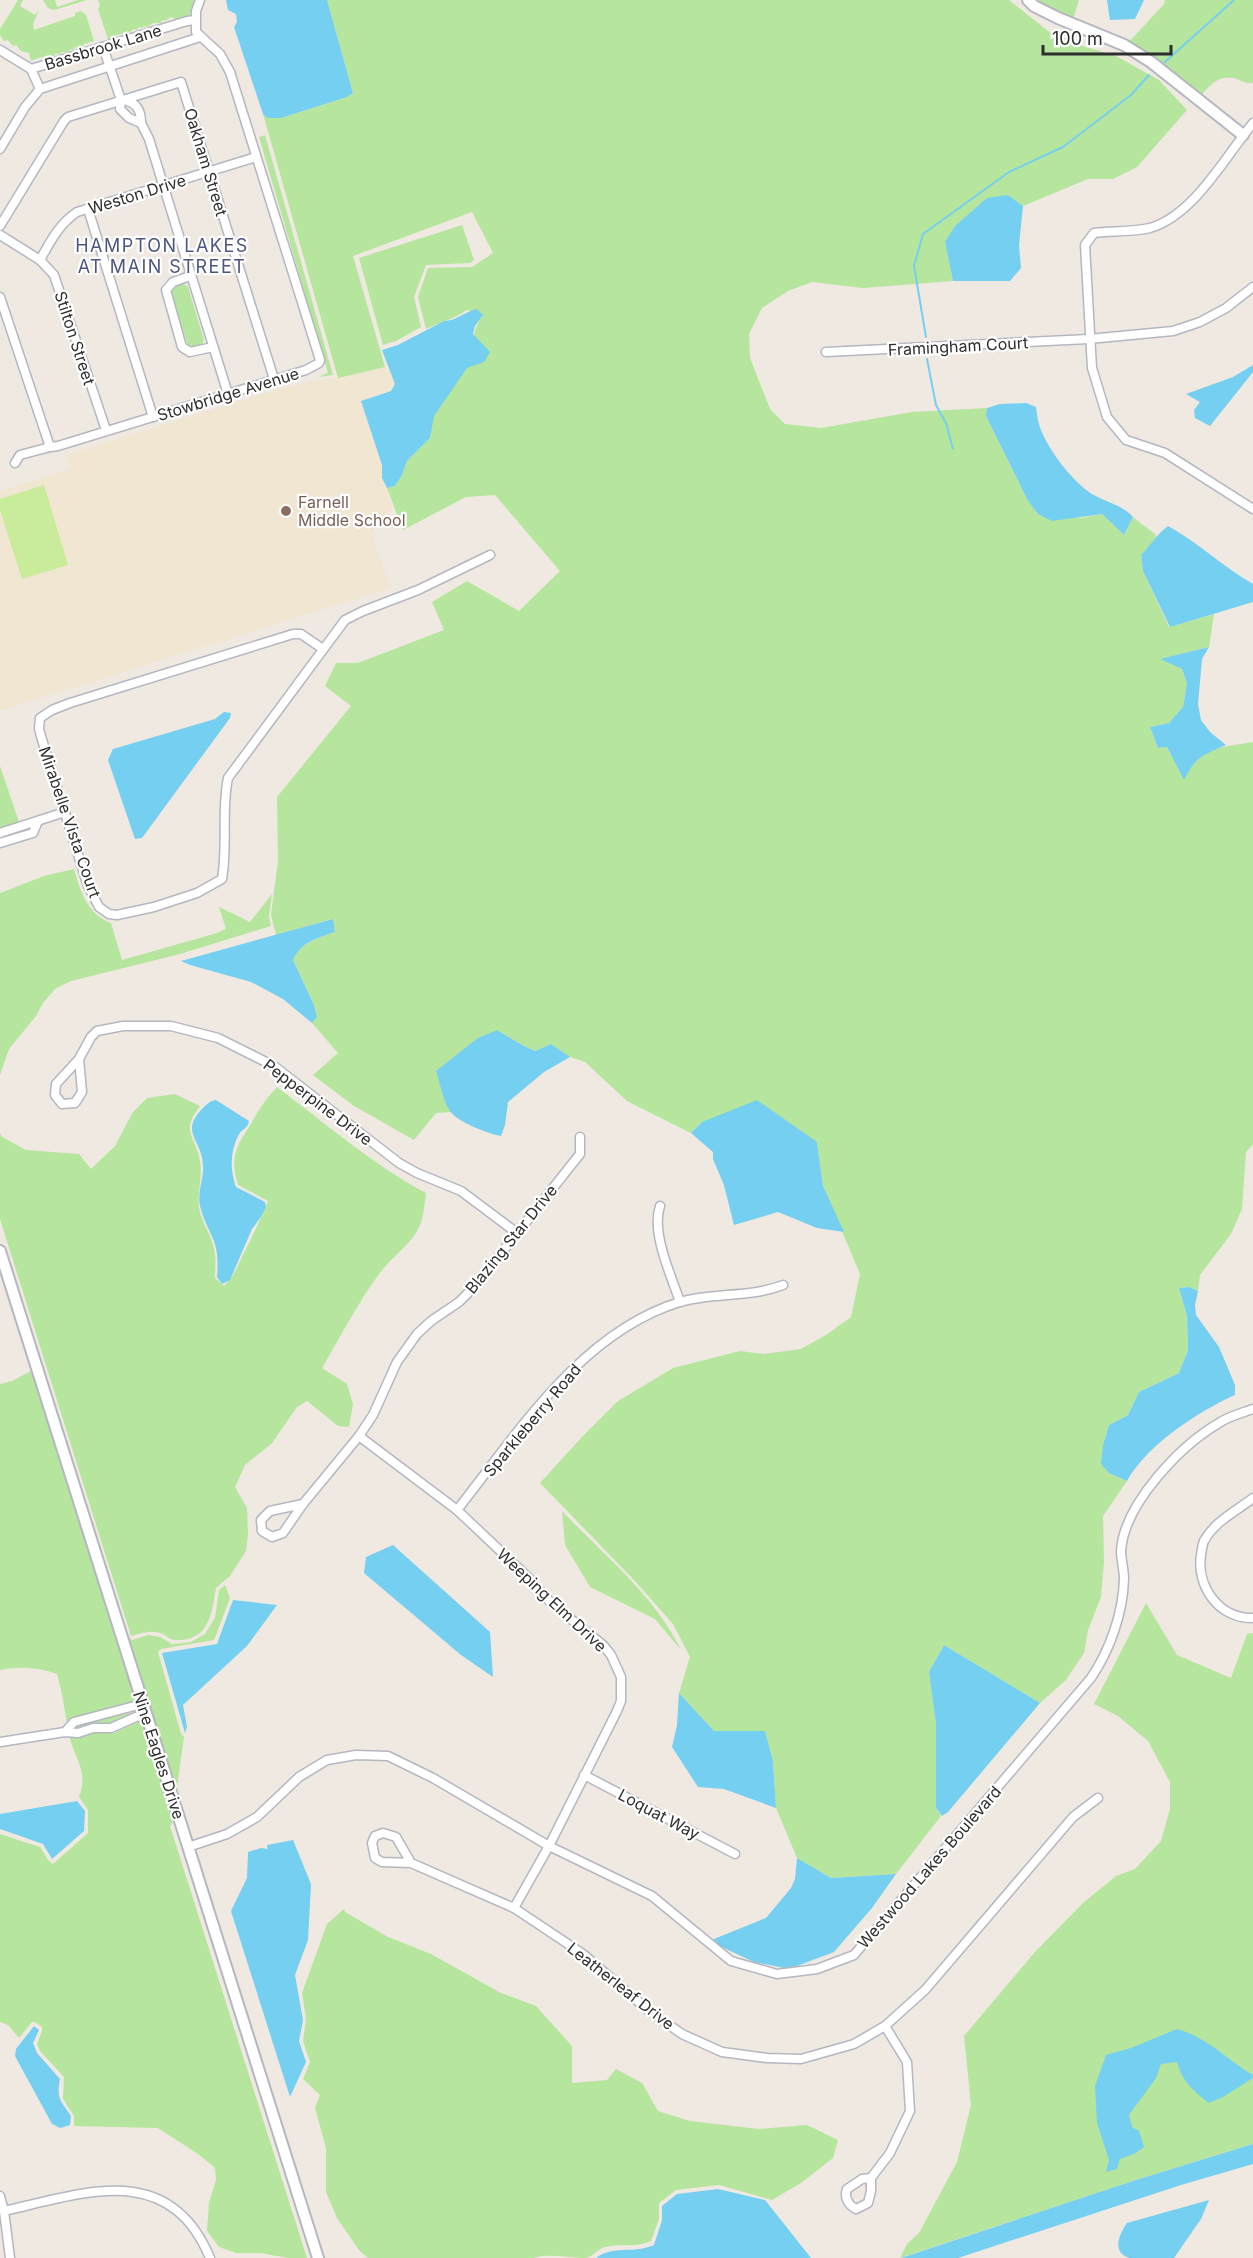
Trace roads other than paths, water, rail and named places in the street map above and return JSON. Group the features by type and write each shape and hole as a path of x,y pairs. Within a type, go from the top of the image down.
{"street":[{"path":"195,20 200,0"},
{"path":"1028,0 1034,6 1058,18 1124,45 1150,62 1243,135"},
{"name":"Stowbridge Avenue","path":"18,459 50,447 314,368 319,363 320,360 226,62 200,37 195,28 195,20"},
{"name":"Bassbrook Lane","path":"40,88 31,69 195,20"},
{"name":"Bassbrook Lane","path":"0,149 25,107 40,88 200,37"},
{"path":"102,47 121,100 120,109 124,114 141,123"},
{"path":"0,50 31,69"},
{"name":"Oakham Street","path":"121,100 181,82 274,379"},
{"path":"0,226 68,117 121,100 133,102 137,107 148,140 228,394"},
{"path":"1253,123 1198,195 1175,216 1150,228 1094,233 1085,244 1092,368 1107,417 1126,440 1165,453 1253,509"},
{"name":"Weston Drive","path":"40,260 66,219 77,212 256,157"},
{"path":"88,209 153,417"},
{"name":"Stilton Street","path":"0,236 40,260 54,275 106,430"},
{"path":"190,276 173,282 166,290 182,346 190,352 213,347"},
{"name":"Framingham Court","path":"826,352 1089,339 1173,331 1200,322 1226,308 1253,287"},
{"path":"0,297 50,447"},
{"name":"Mirabelle Vista Court","path":"323,649 301,634 293,634 52,710 40,718 39,729 88,886 95,902 109,914 126,914 206,890 222,879 225,865 225,791 228,778 345,620 418,590 490,555"},
{"path":"0,833 65,812"},
{"path":"0,843 33,833 38,821"},
{"name":"Pepperpine Drive","path":"79,1059 82,1092 75,1103 62,1104 55,1095 56,1084 79,1059 91,1037 97,1031 123,1026 171,1026 218,1038 274,1066 399,1163 460,1191 517,1233"},
{"name":"Blazing Star Drive","path":"303,1504 270,1511 261,1520 262,1530 272,1536 283,1533 373,1415 397,1362 407,1347 431,1321 459,1302 476,1285 580,1155 580,1137"},
{"path":"660,1206 658,1233 680,1302"},
{"name":"Nine Eagles Drive","path":"0,1251 318,2258"},
{"name":"Sparkleberry Road","path":"457,1510 543,1402 593,1350 624,1326 680,1302 707,1295 767,1291 783,1285"},
{"name":"Westwood Lakes Boulevard","path":"188,1847 227,1834 257,1817 298,1777 327,1760 356,1755 388,1756 436,1780 549,1846 652,1896 731,1961 777,1974 817,1969 854,1955 1091,1678 1106,1656 1118,1614 1124,1579 1121,1550 1131,1516 1162,1471 1192,1443 1220,1422 1253,1409"},
{"name":"Weeping Elm Drive","path":"359,1436 457,1510 530,1579 558,1609 603,1645 617,1666 621,1677 621,1701 618,1711 549,1846 514,1908"},
{"path":"1253,1498 1220,1521 1203,1543 1199,1563 1200,1577 1209,1596 1227,1611 1253,1618"},
{"path":"1239,1509 1253,1509"},
{"path":"65,1732 74,1722 144,1709"},
{"path":"0,1743 65,1732 78,1733 93,1728 111,1728 136,1717 144,1709"},
{"name":"Loquat Way","path":"584,1775 735,1854"},
{"name":"Leatherleaf Drive","path":"411,1863 396,1837 382,1833 375,1836 372,1843 375,1858 382,1862 411,1863 514,1908 583,1954 649,2010 682,2034 722,2052 767,2058 801,2058 854,2044 885,2026 925,1990 1073,1817 1098,1798"},
{"path":"871,2178 890,2153 910,2111 907,2062 885,2026"},
{"path":"4,2211 107,2190 140,2192 156,2198 181,2214 197,2233 210,2258"},
{"path":"0,2196 10,2258"}],"water":[{"path":"226,0 327,0 353,93 347,97 281,118 267,118 263,114 234,27 237,22 236,14 228,10"},
{"path":"1107,0 1144,0 1135,19 1110,20"},
{"path":"1008,195 1023,206 1019,245 1021,268 1010,281 953,281 945,242 955,226 987,198"},
{"path":"477,309 483,315 475,326 473,334 490,352 484,362 467,368 434,416 430,438 407,461 395,486 387,488 382,478 382,465 361,401 391,391 395,384 382,350 398,345 444,321"},
{"path":"1253,365 1253,372 1210,426 1195,418 1194,410 1200,402 1186,394 1233,377"},
{"path":"1026,403 1036,407 1039,425 1045,438 1055,456 1068,472 1089,492 1123,509 1133,517 1124,535 1102,514 1052,521 1038,514 1028,501 986,416 987,408 1000,404"},
{"path":"1168,526 1253,584 1253,602 1170,627 1143,571 1141,555"},
{"path":"1209,647 1202,659 1198,704 1201,720 1210,732 1226,745 1196,761 1184,780 1167,747 1158,748 1150,727 1169,723 1183,707 1187,683 1182,669 1160,659"},
{"path":"224,712 231,713 230,718 142,838 135,839 108,760 113,749 215,719"},
{"path":"333,919 335,932 305,945 293,960 314,1005 317,1017 312,1023 283,999 251,982 181,961"},
{"path":"497,1030 535,1051 551,1044 570,1057 544,1072 508,1102 501,1136 474,1127 450,1111 436,1071 478,1038"},
{"path":"216,1100 249,1121 235,1142 232,1155 233,1175 236,1187 265,1202 266,1207 252,1229 230,1280 222,1284 217,1277 215,1245 200,1206 203,1165 202,1156 192,1131 195,1118 201,1110 209,1102"},
{"path":"757,1100 817,1142 823,1186 844,1232 817,1228 778,1212 734,1225 724,1185 713,1159 713,1152 691,1133 702,1122"},
{"path":"1189,1287 1198,1291 1195,1305 1196,1315 1219,1347 1235,1385 1235,1395 1189,1420 1160,1442 1127,1481 1109,1473 1101,1464 1103,1445 1109,1425 1128,1415 1139,1392 1179,1373 1188,1350 1187,1316 1179,1288"},
{"path":"393,1545 490,1632 493,1677 461,1655 364,1573 366,1557"},
{"path":"233,1600 277,1605 247,1646 183,1705 187,1727 185,1733 162,1653 217,1644"},
{"path":"944,1645 1040,1703 948,1812 942,1816 936,1808 936,1724 929,1672"},
{"path":"679,1693 714,1731 765,1731 773,1761 776,1808 724,1789 698,1787 672,1747 677,1725"},
{"path":"77,1801 85,1811 84,1831 52,1859 43,1844 0,1829 0,1814"},
{"path":"293,1840 311,1884 308,1940 295,1975 303,2020 299,2041 306,2062 290,2097 231,1911 247,1878 248,1852 261,1848 268,1849 267,1845"},
{"path":"797,1858 831,1878 896,1874 872,1908 834,1952 789,1969 754,1962 709,1941 766,1918 791,1888 795,1879"},
{"path":"34,2026 39,2030 33,2043 37,2053 60,2079 59,2096 71,2116 70,2125 60,2128 52,2124 15,2056 16,2049"},
{"path":"1177,2029 1198,2037 1253,2075 1253,2078 1209,2103 1193,2090 1177,2062 1161,2064 1156,2078 1129,2115 1132,2127 1139,2131 1144,2147 1120,2159 1117,2169 1106,2172 1109,2160 1097,2123 1095,2086 1106,2055 1131,2048"},
{"path":"1253,2144 1253,2164 1181,2185 958,2258 901,2258 1136,2180"},
{"path":"718,2189 765,2200 811,2258 596,2258 609,2252 654,2245 662,2220 662,2206 677,2194"},
{"path":"1209,2200 1201,2219 1174,2258 1130,2258 1120,2252 1119,2238 1127,2223"}],"waterway":[{"path":"1165,62 1234,0"},
{"path":"926,337 914,266 923,234 1009,172 1063,147 1131,95 1149,75"},
{"path":"927,359 936,405 946,423 953,449"}],"place":[{"name":"Farnell Middle School","path":"286,511"}],"district":[{"name":"HAMPTON LAKES AT MAIN STREET","path":"162,256"}]}
